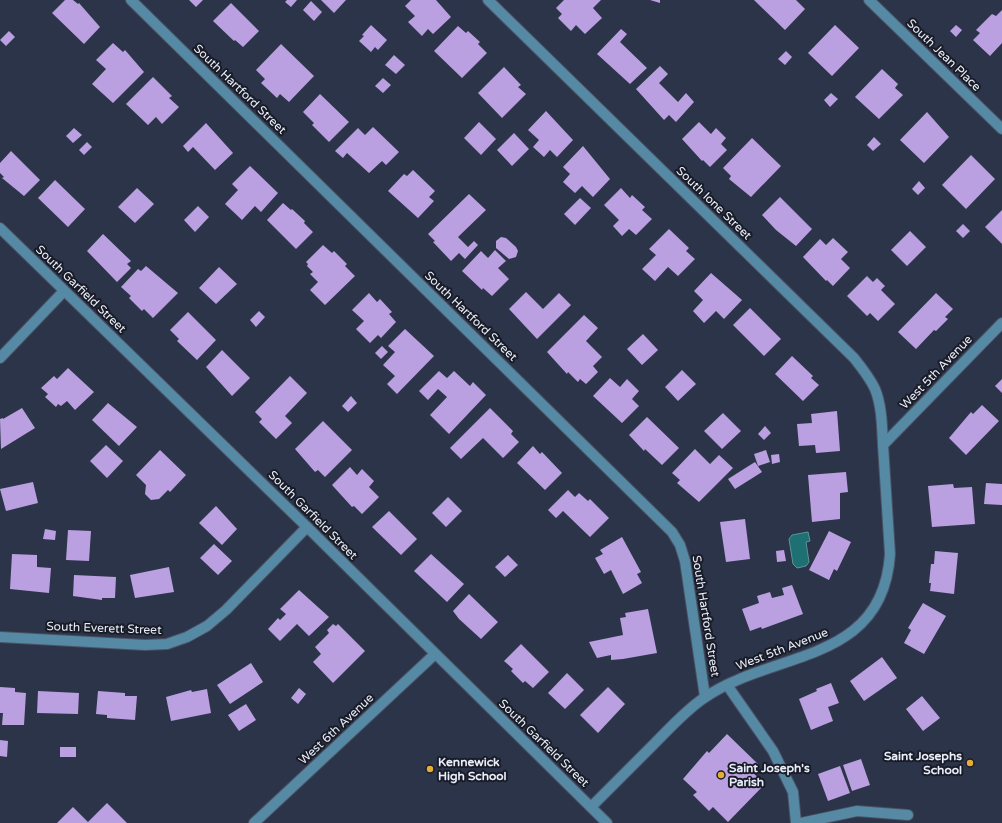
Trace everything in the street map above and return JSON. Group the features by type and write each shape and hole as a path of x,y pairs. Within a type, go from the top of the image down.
{"street":[{"name":"South Hartford Street","path":"131,0 672,532 680,545 686,561 705,697"},
{"name":"South Ione Street","path":"488,0 854,358 868,375 876,390 880,407 883,445"},
{"name":"South Jean Place","path":"869,0 1002,129"},
{"name":"South Garfield Street","path":"0,228 307,527 607,823"},
{"path":"0,358 64,291"},
{"name":"West 5th Avenue","path":"591,807 679,718 705,697 727,685 833,645 849,635 864,621 877,602 885,584 890,554 883,445 1002,323"},
{"name":"South Everett Street","path":"0,637 145,645 167,644 186,637 207,626 226,610 307,527"},
{"name":"West 6th Avenue","path":"254,823 435,654"},
{"path":"727,685 773,751 793,792 796,823"},
{"path":"801,823 857,811 908,815"}],"shaded area":[{"path":"808,532 810,541 806,542 809,562 806,566 797,568 793,564 789,539 792,535"}],"building":[{"path":"65,0 73,0 78,4 79,3 100,27 84,44 52,13"},
{"path":"189,0 203,0 196,7"},
{"path":"287,0 297,0 291,7 285,2"},
{"path":"321,0 346,0 334,13"},
{"path":"411,0 436,0 451,17 433,34 428,29 422,36 408,22 415,16 405,6"},
{"path":"564,0 601,0 593,8 602,18 585,34 576,25 571,31 558,18 562,14 556,8"},
{"path":"650,0 660,0 660,3"},
{"path":"754,0 796,0 805,9 785,30"},
{"path":"311,1 322,12 314,21 303,10"},
{"path":"231,3 259,31 243,47 235,40 234,41 213,21"},
{"path":"1002,10 1002,43 990,56 973,40 980,33 976,30 992,14 996,16"},
{"path":"371,25 387,40 378,50 375,47 371,52 359,41"},
{"path":"835,25 859,48 832,76 808,53"},
{"path":"956,25 962,30 956,37 950,31"},
{"path":"458,26 466,33 468,31 480,42 478,44 487,53 462,78 434,51"},
{"path":"621,29 627,34 620,42 647,68 630,84 597,54"},
{"path":"9,31 15,37 6,46 0,40"},
{"path":"113,43 123,52 125,50 144,72 113,103 92,84 106,69 96,60"},
{"path":"281,44 314,76 289,102 280,94 277,98 261,83 265,79 256,70"},
{"path":"786,51 792,57 785,65 778,59"},
{"path":"394,55 405,65 396,74 385,65"},
{"path":"660,66 668,74 659,83 678,102 686,93 694,102 676,122 669,115 664,120 636,89"},
{"path":"504,67 521,85 518,87 526,94 502,118 478,93"},
{"path":"882,69 898,84 895,88 903,95 879,119 855,97"},
{"path":"153,77 172,96 169,98 179,107 162,124 156,117 148,125 126,104"},
{"path":"383,78 391,85 383,93 375,86"},
{"path":"831,93 838,99 830,107 824,100"},
{"path":"320,94 349,122 329,142 312,125 314,123 303,112"},
{"path":"546,111 573,140 557,157 550,150 544,157 533,147 539,140 528,130"},
{"path":"927,112 949,137 924,163 900,140"},
{"path":"479,122 496,139 481,155 464,138"},
{"path":"699,122 711,134 716,128 726,138 721,144 727,150 710,167 703,160 702,161 682,139"},
{"path":"206,123 233,153 215,170 193,147 188,152 183,146"},
{"path":"373,127 399,152 386,165 382,161 369,173 347,153 343,158 335,151 358,128 365,135"},
{"path":"74,128 82,135 73,143 66,136"},
{"path":"514,133 529,149 512,166 497,150"},
{"path":"874,137 881,144 873,151 867,145"},
{"path":"752,138 781,166 751,197 729,179 731,176 723,168"},
{"path":"87,142 92,147 84,155 79,150"},
{"path":"583,146 610,179 593,197 582,186 575,193 563,182 570,174 563,167"},
{"path":"11,151 40,180 24,196 2,178 4,177 0,173 0,163"},
{"path":"971,155 995,179 966,209 942,185"},
{"path":"250,166 278,193 261,212 255,206 242,220 225,204 238,190 232,184"},
{"path":"413,170 435,191 429,197 434,201 418,218 388,191 404,174 407,176"},
{"path":"55,180 85,209 68,227 38,198"},
{"path":"919,181 925,188 918,195 912,189"},
{"path":"137,188 154,204 135,223 118,207"},
{"path":"621,188 630,198 632,195 645,207 642,210 652,219 636,235 629,229 622,236 613,226 619,220 604,205"},
{"path":"469,194 486,210 458,237 468,247 474,241 478,245 465,259 459,253 451,261 433,242 435,241 428,234"},
{"path":"780,197 812,229 796,246 776,230 762,215"},
{"path":"580,198 591,208 575,225 564,214"},
{"path":"283,203 305,221 304,223 313,232 296,249 267,220"},
{"path":"198,206 209,217 195,232 184,220"},
{"path":"1002,210 1002,244 985,227"},
{"path":"963,224 970,231 963,238 956,231"},
{"path":"669,229 689,248 686,251 695,259 678,276 668,267 655,281 642,269 656,255 649,249"},
{"path":"910,231 926,247 907,266 891,250"},
{"path":"103,234 131,261 127,264 131,268 117,282 87,251"},
{"path":"501,237 506,238 516,247 518,251 516,257 509,259 496,248 496,241"},
{"path":"833,238 848,252 841,259 850,268 833,286 827,280 826,281 803,257 820,239 826,245"},
{"path":"323,245 332,253 334,251 347,264 345,266 355,276 325,305 310,290 318,282 310,274 313,272 307,266 308,264 306,262"},
{"path":"495,250 506,261 498,268 509,279 492,296 483,288 482,290 462,271 481,251 488,258"},
{"path":"146,266 178,293 153,318 144,309 142,311 129,298 131,296 121,287 138,269 141,271"},
{"path":"219,267 237,284 216,304 199,288"},
{"path":"711,273 742,300 724,319 716,311 704,323 693,311 703,300 694,291"},
{"path":"867,276 873,282 877,278 885,286 881,290 895,304 878,321 870,313 867,316 847,296"},
{"path":"526,292 543,309 559,293 571,305 537,339 509,309"},
{"path":"369,293 377,302 380,299 392,312 389,314 396,322 381,338 378,335 370,343 356,329 364,321 352,310"},
{"path":"936,293 953,309 945,317 948,319 936,331 934,330 916,349 898,332"},
{"path":"750,308 781,339 764,356 733,325"},
{"path":"259,311 265,317 256,327 250,320"},
{"path":"188,312 216,340 197,360 177,341 179,339 170,330"},
{"path":"584,315 598,328 586,341 602,357 593,366 598,372 586,384 580,379 578,382 568,372 567,374 547,352"},
{"path":"405,329 434,356 397,394 387,384 395,376 383,365 395,352 388,346"},
{"path":"643,334 658,350 642,365 627,349"},
{"path":"382,346 388,352 381,359 375,353"},
{"path":"222,350 250,378 232,396 206,367"},
{"path":"792,356 813,376 811,378 819,385 803,401 775,374"},
{"path":"68,368 94,392 75,410 67,401 61,406 58,404 56,407 45,397 48,394 41,388 54,376 57,379"},
{"path":"682,370 696,384 678,401 665,387"},
{"path":"439,371 447,378 454,371 470,386 473,382 486,395 449,434 430,415 447,397 438,389 428,400 419,391"},
{"path":"290,376 307,393 285,416 292,423 276,439 259,422 262,419 255,412"},
{"path":"610,378 620,387 627,379 639,391 632,399 639,406 622,423 593,396"},
{"path":"1002,379 1002,393 995,386"},
{"path":"351,396 357,403 348,412 342,406"},
{"path":"108,403 137,427 119,446 92,420"},
{"path":"982,405 999,421 966,455 949,438 971,412 973,414"},
{"path":"22,408 35,428 1,449 0,419 3,419"},
{"path":"490,408 513,431 511,434 519,442 503,458 483,438 461,459 450,448"},
{"path":"837,411 840,451 816,453 815,445 799,446 797,424 812,423 811,414"},
{"path":"723,413 741,431 722,449 704,431"},
{"path":"647,417 679,448 662,465 645,449 644,451 629,435"},
{"path":"323,421 352,450 325,477 318,470 315,472 295,449"},
{"path":"765,426 771,433 764,440 758,434"},
{"path":"106,445 123,461 107,478 90,461"},
{"path":"533,446 540,454 542,452 562,473 545,490 517,463"},
{"path":"695,449 710,464 719,455 733,468 699,502 677,483 680,480 672,473"},
{"path":"160,450 186,475 170,492 168,490 159,499 151,500 145,494 146,485 136,475"},
{"path":"766,450 770,462 758,466 754,454"},
{"path":"779,454 780,462 772,464 771,455"},
{"path":"755,462 762,472 735,489 728,479"},
{"path":"350,467 357,475 362,469 374,481 369,487 379,497 362,514 354,506 352,507 332,485"},
{"path":"846,472 848,492 840,493 840,519 812,522 808,475"},
{"path":"33,482 38,503 6,511 0,489"},
{"path":"986,483 1002,484 1002,505 984,504"},
{"path":"953,484 954,488 972,487 975,524 932,527 928,486"},
{"path":"568,490 575,497 579,493 588,501 590,499 609,518 590,537 563,511 556,518 548,510"},
{"path":"448,497 462,511 446,527 432,513"},
{"path":"216,506 237,529 222,545 199,523"},
{"path":"389,511 417,539 401,555 372,527"},
{"path":"745,519 750,559 726,562 720,522"},
{"path":"45,529 56,531 55,540 43,539"},
{"path":"68,530 91,531 89,561 66,560"},
{"path":"829,531 851,542 837,571 834,569 829,580 809,570"},
{"path":"622,537 641,572 637,574 642,583 623,594 611,570 604,574 595,558 603,554 600,550"},
{"path":"214,544 232,561 218,575 200,558"},
{"path":"784,550 786,561 777,562 776,551"},
{"path":"935,551 958,553 954,594 930,591 931,583 929,583 931,564 934,564"},
{"path":"12,554 37,555 37,567 51,568 49,593 10,589"},
{"path":"431,554 464,584 447,602 414,571"},
{"path":"508,555 518,565 505,577 495,567"},
{"path":"169,567 174,592 135,598 130,575"},
{"path":"74,575 116,577 115,598 102,598 102,600 73,596"},
{"path":"792,585 803,614 762,629 761,627 750,631 742,609 759,603 757,596 770,592 772,598 784,595 782,588"},
{"path":"299,590 329,617 309,636 297,624 280,641 268,629 278,618 280,620 286,614 280,609"},
{"path":"469,594 498,622 481,639 459,619 453,611"},
{"path":"923,603 946,616 924,654 904,643 911,630 908,628"},
{"path":"648,609 657,653 611,660 611,655 597,658 589,642 623,635 620,618 626,617 625,613"},
{"path":"333,624 336,626 338,624 365,651 333,683 313,662 321,654 315,647 329,633 327,630"},
{"path":"521,644 549,672 533,688 525,681 523,683 511,671 513,669 504,661"},
{"path":"882,657 897,678 864,701 850,681"},
{"path":"251,663 263,682 230,704 217,685"},
{"path":"567,673 584,690 565,709 548,693"},
{"path":"831,683 839,703 828,707 833,721 811,730 799,699 817,691 816,689"},
{"path":"0,687 15,688 15,692 26,693 24,725 2,725 3,713 0,713"},
{"path":"608,687 625,704 598,733 580,715"},
{"path":"299,688 306,694 298,704 291,698"},
{"path":"207,689 211,713 171,721 166,697 191,690 192,692"},
{"path":"38,691 79,693 78,714 37,713"},
{"path":"98,691 125,693 125,696 137,696 135,720 107,718 107,715 96,714"},
{"path":"922,696 940,718 923,731 906,709"},
{"path":"246,704 256,720 239,731 228,715"},
{"name":"Saint Joseph's Parish","path":"727,734 759,765 752,772 765,784 728,822 713,807 709,811 693,795 697,792 683,779 707,751 709,753"},
{"path":"0,740 8,741 7,757 0,756"},
{"path":"60,747 76,747 76,757 60,757"},
{"path":"861,759 870,785 852,791 843,765"},
{"path":"840,766 850,793 828,801 818,774"},
{"path":"107,803 127,823 57,823 73,807 88,822"}],"place":[{"name":"Saint Josephs School","path":"970,763"},
{"name":"Kennewick High School","path":"430,769"},
{"name":"Saint Joseph's Parish","path":"721,775"}]}
